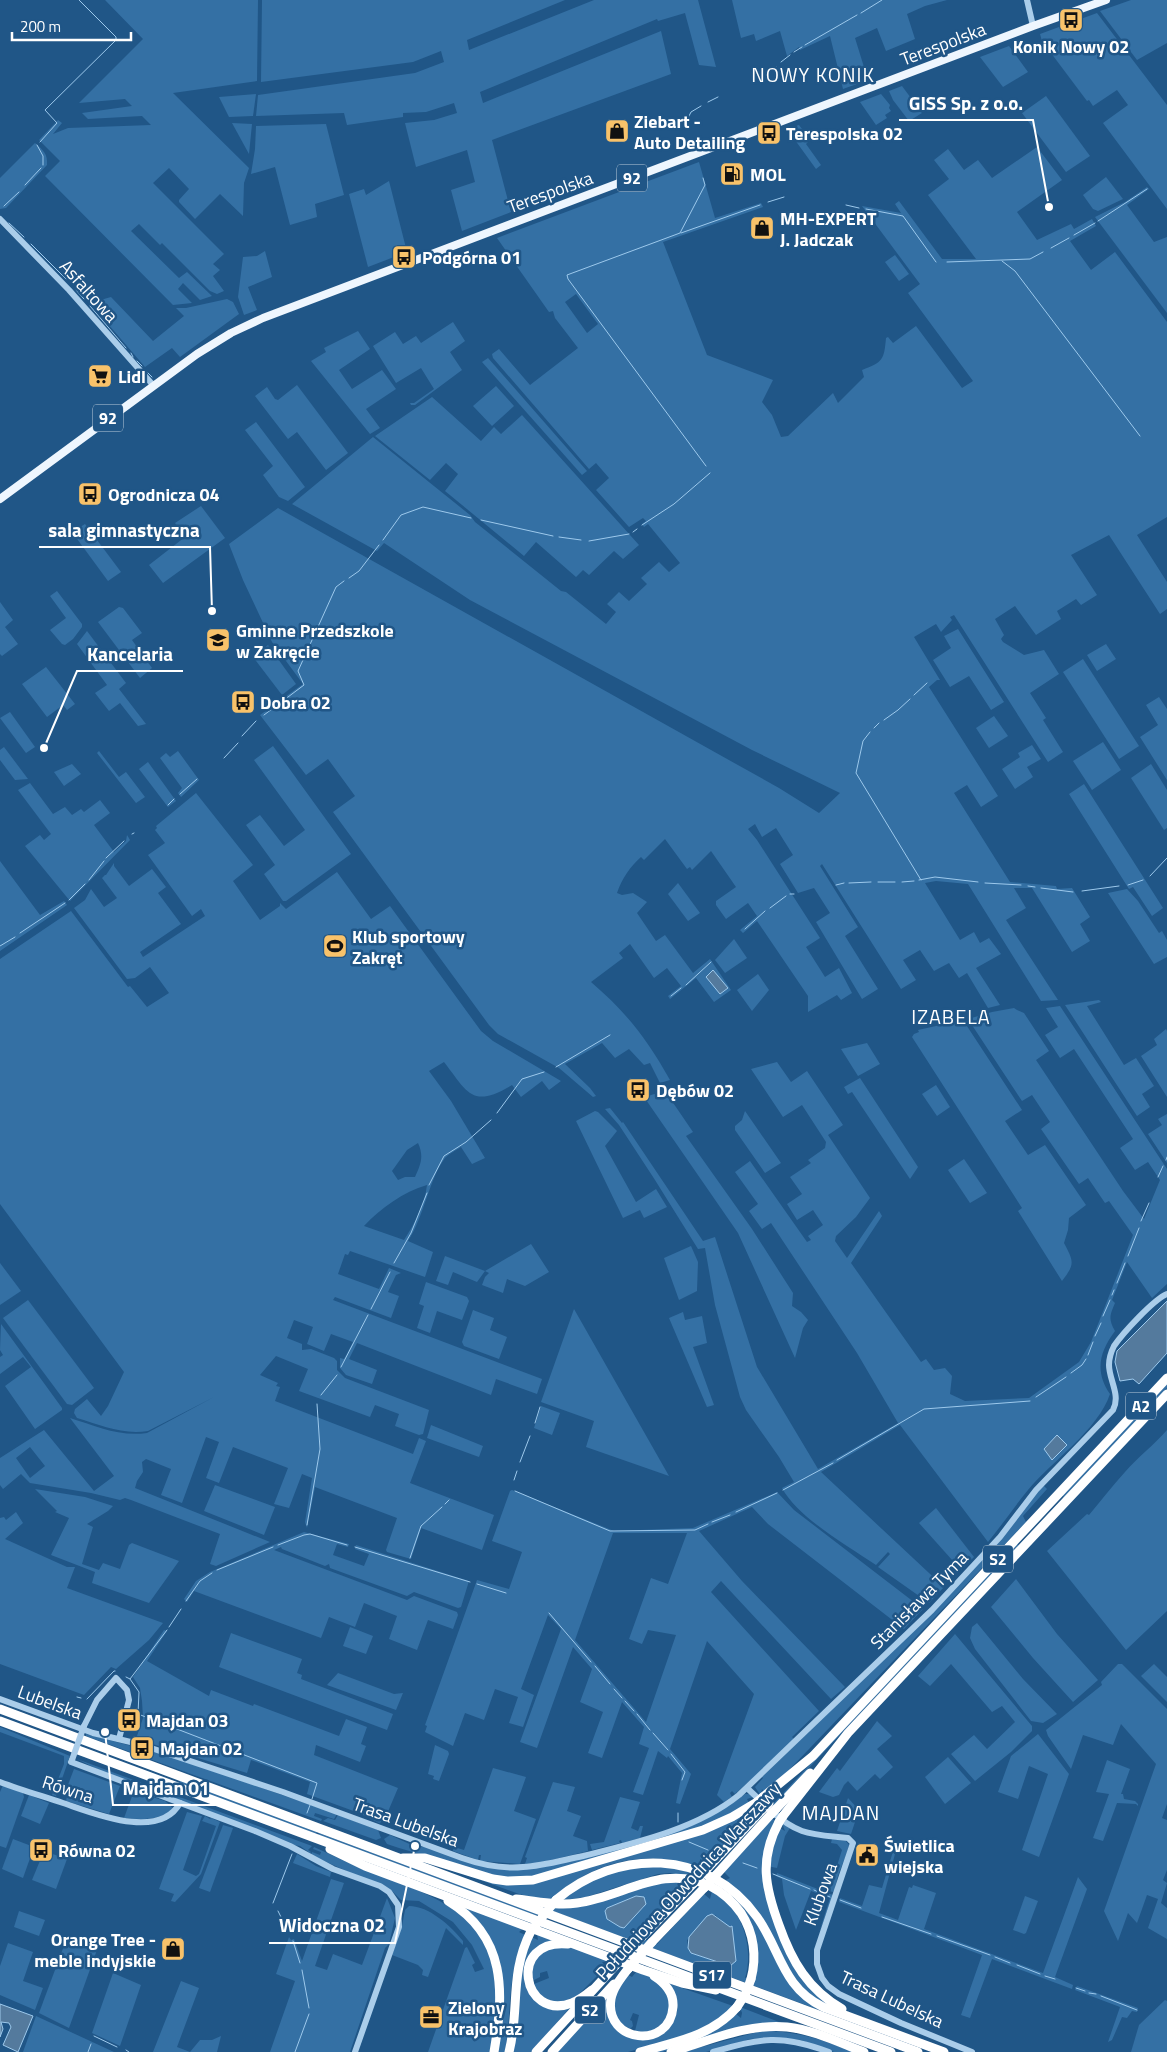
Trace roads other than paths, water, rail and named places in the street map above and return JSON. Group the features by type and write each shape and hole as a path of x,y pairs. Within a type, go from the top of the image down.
{"highway":[{"name":"A2","path":"1114,1435 1167,1378"},
{"name":"A2","path":"1122,1442 1167,1394"},
{"name":"Południowa Obwodnica Warszawy","path":"552,2052 716,1875 813,1756 1114,1435"},
{"name":"Południowa Obwodnica Warszawy","path":"536,2052 706,1870 771,1809 848,1732 1122,1442"},
{"name":"S17","path":"0,1709 397,1859 918,2052"},
{"name":"S17","path":"0,1721 734,1992 891,2052"},
{"path":"397,1859 425,1858 493,1880 534,1880 703,1830 732,1817 771,1809 766,1875 770,1898 783,1938 792,1959 809,1984 826,1999 853,2016"},
{"path":"308,1836 347,1858 643,1970 682,1983 734,1992"},
{"path":"509,2052 513,2032 517,1968 532,1931 556,1900 588,1877 622,1865 637,1863 663,1863 696,1871 719,1882 746,1904 764,1928 789,1978 799,1992 816,2003 944,2052"},
{"path":"505,1899 557,1904 576,1903 601,1898 658,1879 673,1877 694,1880 722,1893 742,1915 750,1932 754,1948 754,1967 746,1993 737,2007 727,2018 707,2031 640,2052"},
{"path":"433,1892 453,1904 471,1919 486,1939 496,1962 501,1996 494,2052"},
{"path":"576,1945 553,1944 540,1950 532,1958 529,1965 529,1984 538,1998 552,2005 572,2002 592,1990"},
{"path":"628,1969 613,1993 612,2013 615,2021 625,2032 649,2036 662,2029 671,2017 673,2004 666,1986 643,1970"},
{"path":"671,2052 737,2032 771,2027 803,2030 864,2052"}],"main road":[{"name":"Terespolska","path":"154,385 232,333 263,318 1106,0"},
{"name":"92","path":"0,499 154,385"}],"street":[{"path":"1026,0 1033,26"},
{"name":"Asfaltowa","path":"0,219 69,290 154,385"},
{"name":"Stanisława Tyma","path":"688,1824 724,1807 748,1788 932,1610 1000,1537 1045,1480 1109,1415 1116,1400 1109,1367 1112,1350 1151,1306 1167,1294"},
{"path":"119,1739 129,1700 127,1690 116,1678 97,1700 84,1726 71,1762 272,1838 326,1866 378,1884 395,1899 400,1910 399,1927 355,2052"},
{"name":"Lubelska","path":"0,1699 92,1733 119,1739"},
{"name":"Trasa Lubelska","path":"119,1739 268,1787 470,1861 492,1866 522,1868 551,1863 636,1843 688,1824"},
{"name":"Równa","path":"0,1782 100,1816 125,1821 140,1822 166,1818 174,1812 180,1803"},
{"name":"Klubowa","path":"748,1788 793,1829 809,1834 848,1838 851,1840 852,1848 820,1940 816,1959"},
{"name":"Trasa Lubelska","path":"816,1959 822,1978 828,1986 840,1994 901,2023 972,2052"},
{"path":"713,2052 767,2039 798,2042 829,2052"}],"waterway":[{"path":"40,142 57,123 45,110 116,40 116,37 79,0"},
{"path":"861,13 882,0"},
{"path":"805,45 857,15"},
{"path":"794,52 802,47"},
{"path":"781,62 790,55"},
{"path":"766,75 776,67"},
{"path":"753,82 762,77"},
{"path":"708,102 718,97"},
{"path":"688,118 691,112 701,106"},
{"path":"37,145 43,156 43,165"},
{"path":"25,185 41,168"},
{"path":"703,178 705,185 680,233 567,275 568,279 706,466"},
{"path":"1098,221 1147,189"},
{"path":"4,206 19,192"},
{"path":"768,202 784,197"},
{"path":"681,233 760,205"},
{"path":"846,205 859,208"},
{"path":"866,209 903,216 936,262"},
{"path":"9,223 24,237"},
{"path":"1074,235 1095,223"},
{"path":"1051,248 1069,238"},
{"path":"31,244 66,279"},
{"path":"947,262 1030,259 1043,252"},
{"path":"1002,261 1015,271 1140,436"},
{"path":"76,290 84,299"},
{"path":"90,306 126,348"},
{"path":"131,353 133,357"},
{"path":"137,361 142,366"},
{"path":"148,373 152,377"},
{"path":"642,525 674,504 710,473"},
{"path":"383,540 401,515 423,507 471,518"},
{"path":"481,520 553,536"},
{"path":"633,532 637,529"},
{"path":"589,541 629,534"},
{"path":"559,537 581,540"},
{"path":"349,578 359,571 379,545"},
{"path":"264,715 304,685 298,671 336,587 344,581"},
{"path":"914,695 927,683"},
{"path":"884,720 910,699"},
{"path":"242,736 256,721"},
{"path":"874,728 879,723"},
{"path":"870,732 863,741 856,773 921,880"},
{"path":"224,758 238,743"},
{"path":"180,794 197,779"},
{"path":"168,805 174,799"},
{"path":"106,858 124,841"},
{"path":"1150,876 1167,858"},
{"path":"89,880 104,861"},
{"path":"919,880 935,877 978,882"},
{"path":"1128,885 1143,880"},
{"path":"902,882 914,881"},
{"path":"849,883 871,882"},
{"path":"878,882 895,882"},
{"path":"836,885 844,883"},
{"path":"985,883 1021,885"},
{"path":"69,900 85,884"},
{"path":"1028,886 1035,887"},
{"path":"1082,891 1119,886"},
{"path":"1041,888 1073,892"},
{"path":"770,908 786,896"},
{"path":"20,933 65,903"},
{"path":"745,929 765,911"},
{"path":"0,946 15,937"},
{"path":"686,985 711,962"},
{"path":"671,996 681,988"},
{"path":"556,1067 610,1035"},
{"path":"497,1113 522,1079 544,1072"},
{"path":"429,1185 444,1156 466,1142 491,1120"},
{"path":"1158,1177 1163,1166"},
{"path":"394,1263 411,1233 427,1193"},
{"path":"1141,1221 1149,1203"},
{"path":"1128,1256 1139,1228"},
{"path":"1117,1283 1125,1263"},
{"path":"371,1309 390,1272"},
{"path":"1112,1295 1114,1290"},
{"path":"1103,1316 1110,1300"},
{"path":"341,1367 368,1315"},
{"path":"1095,1336 1101,1323"},
{"path":"1088,1355 1093,1342"},
{"path":"1071,1373 1082,1365 1086,1359"},
{"path":"321,1395 337,1375"},
{"path":"1036,1397 1066,1377"},
{"path":"837,1460 924,1409 1030,1401"},
{"path":"307,1525 320,1449 317,1404"},
{"path":"535,1423 540,1407"},
{"path":"520,1462 530,1436"},
{"path":"783,1490 833,1463"},
{"path":"514,1480 517,1471"},
{"path":"515,1491 610,1531 695,1530 708,1524"},
{"path":"736,1512 777,1493"},
{"path":"445,1504 449,1500"},
{"path":"410,1558 421,1526 442,1507"},
{"path":"712,1522 730,1515"},
{"path":"278,1545 310,1534 347,1545"},
{"path":"217,1570 273,1547"},
{"path":"355,1547 470,1582"},
{"path":"186,1601 200,1581 212,1573"},
{"path":"477,1584 506,1593"},
{"path":"169,1627 181,1609"},
{"path":"549,1613 591,1662"},
{"path":"126,1677 130,1679 167,1630"},
{"path":"595,1666 610,1684"},
{"path":"87,1699 115,1671"},
{"path":"130,1679 139,1692 138,1714 317,1783 312,1799"},
{"path":"614,1689 622,1698"},
{"path":"77,1697 81,1698"},
{"path":"625,1701 634,1711"},
{"path":"637,1714 650,1730"},
{"path":"653,1733 668,1750"},
{"path":"671,1754 685,1772 682,1780"},
{"path":"307,1813 310,1805"},
{"path":"678,1813 678,1822"},
{"path":"689,1842 708,1850"},
{"path":"273,1903 292,1854"},
{"path":"743,1863 757,1868"},
{"path":"773,1874 810,1889"},
{"path":"814,1890 830,1897"},
{"path":"840,1900 861,1908"},
{"path":"278,1911 289,1933"},
{"path":"882,1917 931,1934"},
{"path":"937,1936 990,1955"},
{"path":"293,1941 300,1963"},
{"path":"995,1957 1010,1963"},
{"path":"1017,1965 1040,1974"},
{"path":"302,1970 309,2008"},
{"path":"1045,1976 1055,1979"},
{"path":"1076,1988 1085,1991"},
{"path":"1089,1993 1096,1994"},
{"path":"1101,1996 1137,2010"},
{"path":"295,2052 309,2014"},
{"path":"94,2036 117,2047"},
{"path":"88,2052 91,2044"}],"place":[{"name":"Konik Nowy 02","path":"1071,20"},
{"name":"Ziebart - Auto Detailing","path":"617,131"},
{"name":"Terespolska 02","path":"769,133"},
{"name":"MOL","path":"732,174"},
{"name":"GISS Sp. z o.o.","path":"1049,207"},
{"name":"MH-EXPERT J. Jadczak","path":"762,228"},
{"name":"Podgórna 01","path":"404,257"},
{"name":"Lidl","path":"100,376"},
{"name":"Ogrodnicza 04","path":"90,494"},
{"name":"sala gimnastyczna","path":"212,611"},
{"name":"Gminne Przedszkole w Zakręcie","path":"218,640"},
{"name":"Dobra 02","path":"243,702"},
{"name":"Kancelaria","path":"44,748"},
{"name":"Klub sportowy Zakręt","path":"335,946"},
{"name":"Dębów 02","path":"638,1090"},
{"name":"Majdan 03","path":"129,1720"},
{"name":"Majdan 01","path":"105,1732"},
{"name":"Majdan 02","path":"142,1748"},
{"name":"Widoczna 02","path":"415,1846"},
{"name":"Równa 02","path":"41,1850"},
{"name":"Świetlica wiejska","path":"867,1855"},
{"name":"Orange Tree - meble indyjskie","path":"173,1949"},
{"name":"Zielony Krajobraz","path":"431,2017"}],"district":[{"name":"NOWY KONIK","path":"813,74"},
{"name":"IZABELA","path":"951,1016"},
{"name":"MAJDAN","path":"841,1812"}]}
